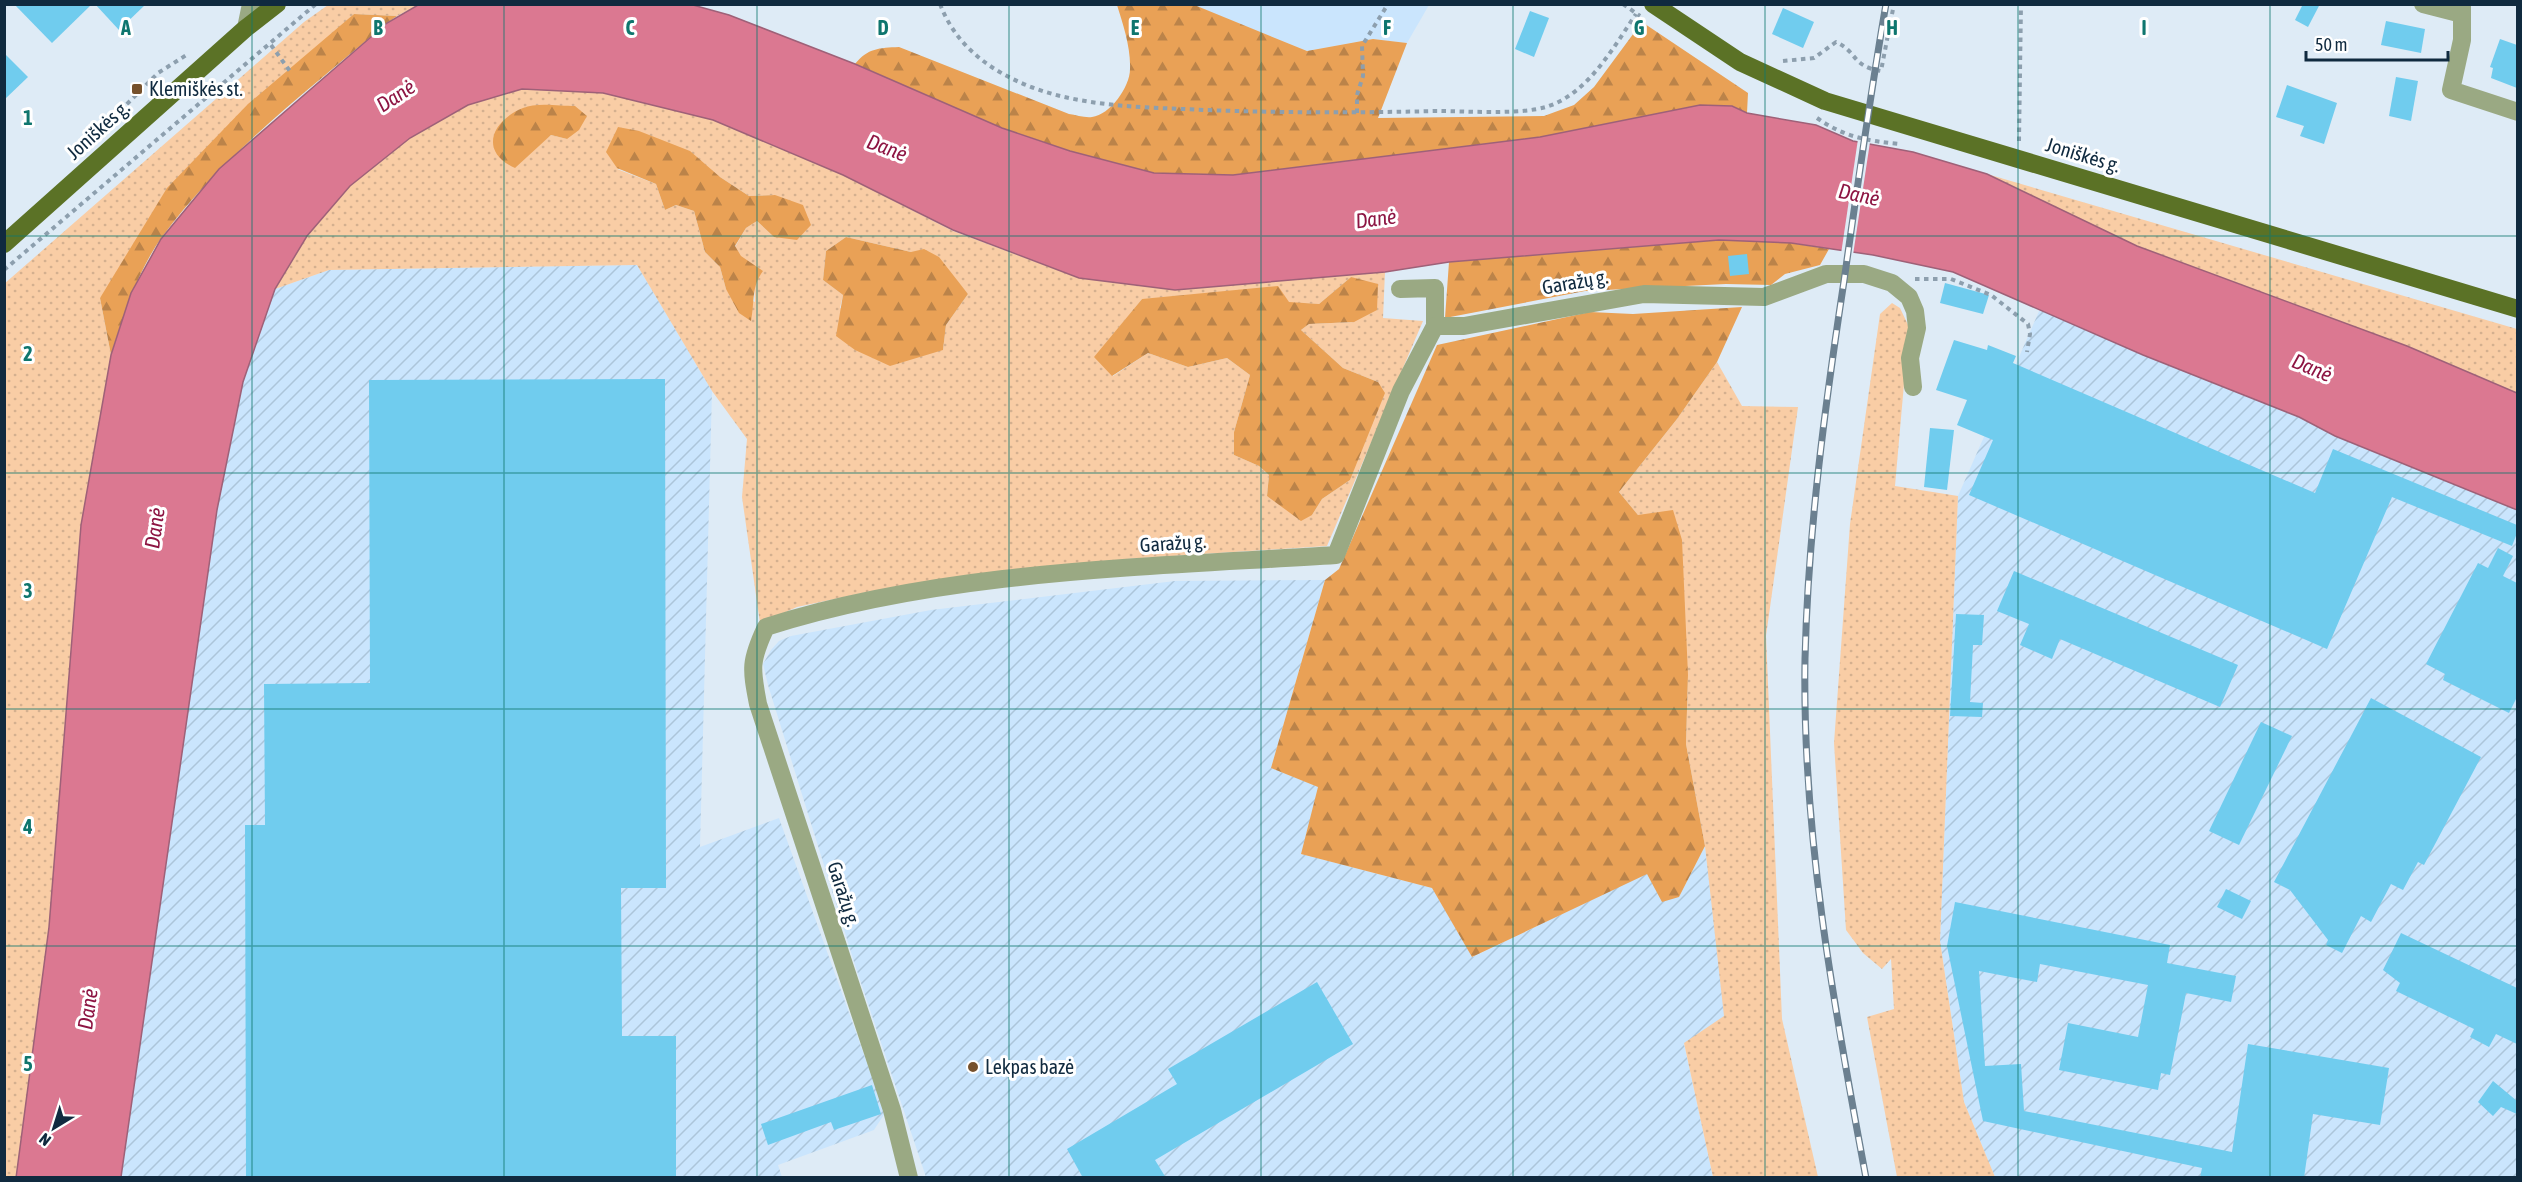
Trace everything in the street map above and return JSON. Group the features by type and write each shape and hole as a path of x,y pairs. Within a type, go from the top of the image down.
{"main road":[{"name":"Joniškės g.","path":"4,244 246,28 277,4"},
{"name":"Joniškės g.","path":"1653,4 1740,62 1793,88 1890,122 2517,309"}],"street":[{"path":"246,28 251,4"},
{"path":"2423,4 2462,9 2462,40 2451,90 2517,112"},
{"name":"Garažų g.","path":"909,1178 892,1110 758,704 752,672 754,654 766,627 808,614 908,594 1072,572 1336,555 1401,391 1435,326 1464,326 1644,294 1764,297 1826,274 1864,274 1892,283 1909,297 1915,311 1917,328 1910,358 1913,387"},
{"path":"1400,289 1435,288 1435,326"}],"path":[{"path":"4,270 271,45 316,4"},
{"path":"940,4 946,20 965,47 982,61 1032,87 1079,100 1131,107 1260,113 1357,113 1545,107 1579,87 1595,72 1636,14"},
{"path":"1357,113 1357,95 1363,76 1362,46 1388,4"},
{"path":"1771,61 1808,59 1836,42 1845,46 1854,60 1869,69 1881,71 1894,4"},
{"path":"2018,159 2021,4"},
{"path":"271,45 292,74"},
{"path":"1878,279 1951,279 1991,295 2028,324 2030,334 2027,352"}],"shaded area":[{"path":"328,5 418,5 397,16 354,14 100,298 111,355 81,525 49,927 16,1178 4,1177 4,284 304,22"},
{"path":"1192,5 1429,5 1407,43 1373,39 1307,51"},
{"path":"522,88 603,93 713,120 843,175 953,231 1079,278 1175,290 1385,272 1383,318 1423,321 1327,546 1127,559 1051,573 872,591 797,607 760,623 742,497 747,439 712,391 637,265 329,270 275,289 307,236 350,186 410,138 468,105","holes":["575,106 567,139 551,135 535,148 525,107","617,169 720,177 749,196 775,195 774,237 757,221 746,228 735,247 754,283 755,302 726,289 720,267 705,252 694,211 676,205 665,210 656,184","846,237 911,252 957,281 968,294 946,325 943,350 840,308 843,295 823,280 826,251","1351,277 1354,322 1309,324 1301,330 1343,368 1378,382 1350,480 1322,499 1312,515 1267,496 1269,475 1259,466 1234,455 1234,432 1250,375 1227,358 1188,367 1148,353 1113,376 1095,357 1142,299 1319,304"]},
{"path":"1987,174 2517,329 2517,393 2407,346 2137,246"},
{"path":"637,265 712,391 700,847 779,818 885,1113 874,1130 778,1165 782,1177 121,1178 217,510 243,382 275,289 329,270"},
{"path":"1892,303 1900,308 1909,327 1895,486 1958,496 1940,941 1964,1102 1995,1177 1897,1177 1867,1017 1894,1009 1891,959 1882,969 1863,953 1846,930 1834,743 1850,524 1880,314"},
{"path":"2040,309 2143,355 2299,417 2335,436 2517,510 2517,1177 1995,1177 1964,1102 1940,941 1958,496"},
{"path":"1717,362 1742,406 1798,407 1766,636 1782,1019 1818,1177 1713,1177 1684,1043 1724,1016 1705,846 1686,744 1688,675 1638,515 1619,492 1677,419"},
{"path":"1325,580 1271,768 1319,787 1301,854 1432,888 1473,957 1647,873 1679,897 1705,846 1725,1016 1684,1044 1713,1177 926,1177 855,965 768,685 763,664 771,650 779,641 791,636 931,610 1175,581"}],"green space":[{"path":"1192,4 1307,51 1373,39 1407,43 1378,118 1544,116 1574,105 1594,87 1642,22 1748,93 1747,113 1732,106 1700,105 1540,137 1233,175 1154,173 1070,151 1002,128 855,64 874,50 899,47 1069,114 1092,117 1112,106 1123,92 1129,76 1128,45 1117,5"},
{"path":"354,14 397,16 239,150 186,207 162,237 145,264 126,309 111,355 100,298 167,188 248,104"},
{"path":"534,105 575,106 587,116 579,130 567,139 551,135 515,168 497,154 493,145 493,137 497,128 512,114"},
{"path":"618,127 639,131 690,151 720,177 749,196 775,195 803,205 811,225 797,240 774,237 757,221 746,228 735,246 741,256 763,271 755,289 751,321 739,313 726,289 720,267 705,252 694,211 676,205 665,210 656,184 617,168 606,152"},
{"path":"846,237 911,252 924,249 939,257 968,294 946,325 943,350 890,366 855,350 836,336 843,295 823,280 826,251"},
{"path":"1719,240 1791,243 1829,249 1820,265 1785,274 1771,285 1726,284 1585,291 1445,318 1449,262"},
{"path":"1351,277 1378,284 1377,310 1354,322 1309,324 1301,330 1343,368 1378,382 1385,393 1350,480 1322,499 1312,515 1301,521 1267,496 1269,475 1259,466 1234,455 1234,432 1250,375 1227,358 1188,367 1148,353 1112,376 1094,357 1142,299 1278,286 1289,302 1319,304"},
{"path":"1742,307 1717,362 1677,419 1619,492 1638,515 1673,510 1682,540 1688,675 1686,744 1705,846 1679,897 1662,902 1647,874 1472,957 1432,888 1301,854 1318,787 1271,768 1325,580 1339,569 1437,345 1590,312 1633,314"}],"water":[{"name":"Danė","path":"418,5 693,5 729,15 855,64 1002,128 1070,151 1154,173 1233,175 1540,137 1700,105 1732,106 1747,113 1816,125 1853,141 1913,152 1987,174 2137,246 2407,346 2517,393 2517,510 2335,436 2299,417 2143,355 1953,272 1873,255 1791,243 1719,240 1449,262 1385,272 1175,290 1079,278 953,230 843,175 713,120 603,93 522,89 468,105 410,138 350,186 307,236 275,289 243,382 217,510 121,1177 16,1178 49,927 81,525 111,355 131,293 161,239 219,169 387,23"}],"pier":[{"path":"1858,139 1870,142 1853,255 1841,254"}],"building":[{"path":"14,4 92,4 52,43"},
{"path":"95,4 146,4 119,30"},
{"path":"2303,4 2320,4 2308,27 2295,20"},
{"path":"1783,8 1814,22 1803,48 1772,34"},
{"path":"1530,11 1549,18 1534,57 1515,49"},
{"path":"2386,21 2425,29 2421,53 2381,45"},
{"path":"2500,39 2517,45 2517,88 2491,78 2493,68 2490,67"},
{"path":"4,53 28,77 4,100"},
{"path":"2396,77 2418,81 2411,121 2389,116"},
{"path":"2287,85 2337,103 2324,144 2300,136 2304,126 2276,117"},
{"path":"1747,254 1749,274 1730,276 1728,256"},
{"path":"1945,283 1989,295 1983,314 1940,303"},
{"path":"1954,340 1987,350 1988,345 2016,356 2013,363 2315,493 2333,449 2517,525 2517,533 2512,546 2392,497 2327,649 1969,495 1993,440 1957,425 1967,400 1936,390"},
{"path":"665,379 666,888 621,888 622,1036 676,1036 676,1178 246,1178 245,825 265,825 264,684 370,683 369,380"},
{"path":"1930,428 1954,430 1947,490 1924,487"},
{"path":"2498,548 2513,556 2503,576 2517,583 2517,697 2509,713 2443,680 2445,674 2426,664 2478,563 2488,568"},
{"path":"2014,571 2238,665 2220,707 2060,639 2052,659 2020,645 2029,624 1997,611"},
{"path":"1956,614 1984,615 1982,645 1973,645 1970,702 1983,703 1982,717 1950,716"},
{"path":"2371,698 2481,757 2424,865 2418,862 2403,890 2391,884 2371,922 2361,916 2342,953 2326,945 2328,940 2290,890 2274,882"},
{"path":"2261,722 2292,736 2239,845 2209,831"},
{"path":"2226,889 2251,901 2242,919 2217,907"},
{"path":"1955,902 2170,945 2167,963 2236,976 2231,1002 2186,993 2170,1075 2161,1073 2158,1090 2059,1070 2068,1023 2138,1037 2148,985 2040,964 2037,982 1979,971 1985,1066 2021,1064 2024,1111 2232,1152 2248,1044 2389,1068 2380,1125 2313,1114 2304,1178 2200,1178 2202,1168 1983,1121 1947,946"},
{"path":"2401,933 2517,988 2517,1044 2496,1034 2489,1047 2470,1037 2474,1029 2396,991 2400,983 2383,970"},
{"path":"1317,982 1353,1044 1155,1160 1166,1178 1083,1178 1067,1149 1177,1084 1168,1069"},
{"path":"2493,1081 2517,1101 2517,1114 2501,1107 2493,1116 2478,1102"},
{"path":"872,1085 881,1114 834,1130 831,1122 768,1145 761,1124"}],"railway":[{"path":"1866,1178 1822,920 1809,789 1805,724 1805,659 1810,564 1824,422 1886,4"}],"place":[{"name":"Klemiškės st.","path":"137,89"},
{"name":"Lekpas bazė","path":"973,1067"}]}
